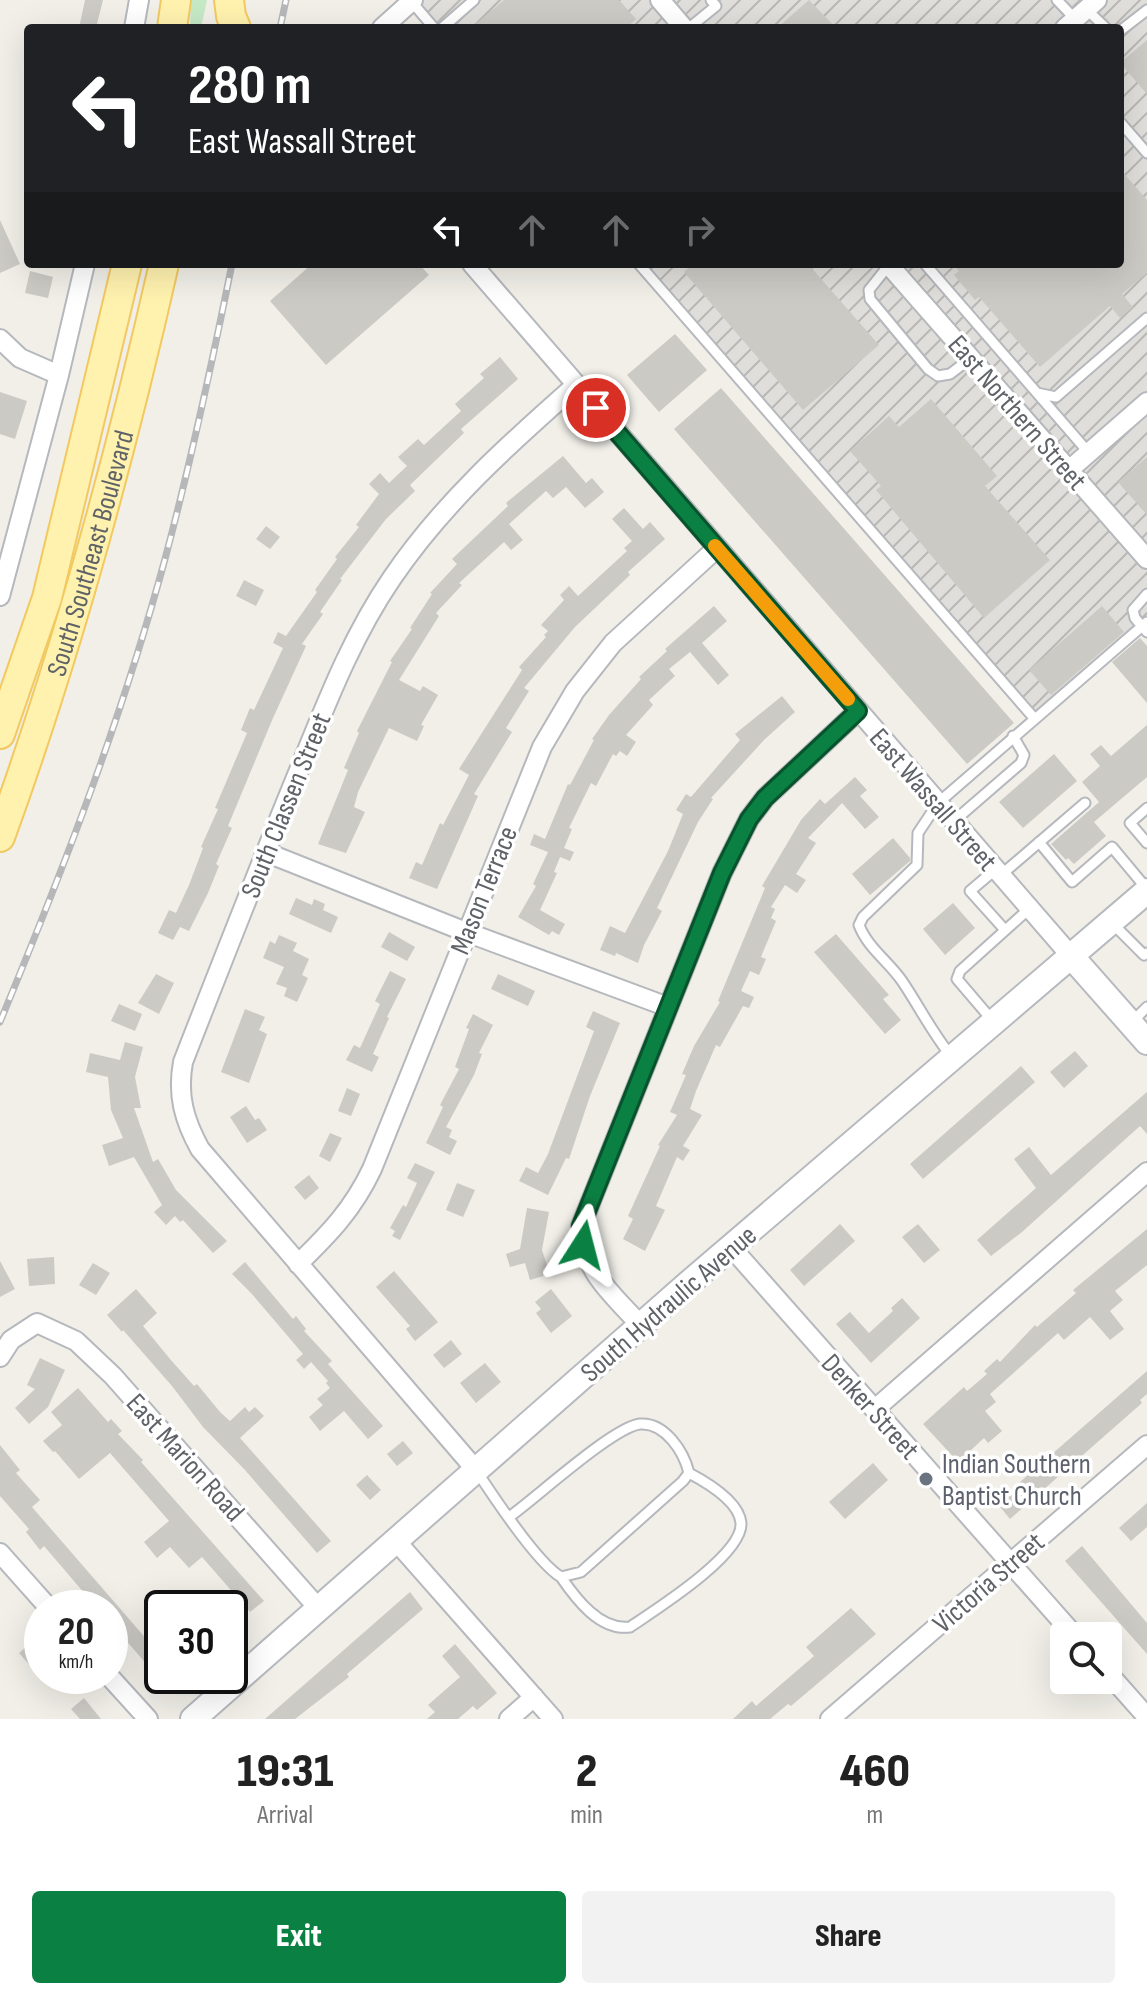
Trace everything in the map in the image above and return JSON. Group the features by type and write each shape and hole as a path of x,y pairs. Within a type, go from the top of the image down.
{"main road":[{"path":"173,24 176,0"},
{"path":"182,0 184,24"},
{"path":"212,24 217,0"},
{"path":"229,0 234,24"},
{"name":"South Southeast Boulevard","path":"0,734 47,598 126,268"},
{"name":"South Southeast Boulevard","path":"0,837 83,585 131,408 163,268"}],"street":[{"path":"135,24 139,0"},
{"path":"660,0 682,24"},
{"path":"386,24 412,1"},
{"path":"0,596 5,559 59,375 84,268"},
{"name":"East Wassall Street","path":"475,268 1071,956 1139,1016 1147,1042"},
{"name":"East Northern Street","path":"892,268 1147,559"},
{"path":"0,339 20,358 59,375"},
{"name":"South Classen Street","path":"476,1470 200,1149 183,1111 180,1094 183,1062 344,661 392,578 427,530 489,462 576,385"},
{"path":"1069,470 1147,402"},
{"name":"Mason Terrace","path":"298,1264 343,1219 359,1197 542,747 575,691 613,643 717,548"},
{"path":"641,1326 594,1273 583,1245 581,1226 722,873 749,819 781,781 858,711"},
{"path":"265,852 466,932 668,1007"},
{"name":"South Hydraulic Avenue","path":"193,1719 731,1247 1147,890"},
{"path":"875,1409 1147,1172"},
{"name":"Denker Street","path":"731,1247 1063,1622"},
{"name":"East Marion Road","path":"0,1357 11,1340 37,1323 76,1341 113,1376 319,1609"},
{"name":"Victoria Street","path":"830,1719 1147,1445"},
{"path":"396,1541 553,1719"},
{"path":"0,1553 33,1590"},
{"path":"1122,1689 1147,1717"},
{"path":"125,1694 148,1719"},
{"path":"509,1719 534,1697"}],"lane":[{"path":"447,24 474,0"},
{"path":"691,24 716,6 711,0"},
{"path":"1057,0 1099,24"},
{"path":"412,1 431,24"},
{"path":"1124,28 1147,10"},
{"path":"1124,127 1147,153"},
{"path":"642,268 1034,718"},
{"path":"887,268 869,290 870,299 928,369 938,376 950,374 971,358"},
{"path":"928,268 1089,453"},
{"path":"1037,393 1056,397 1147,318"},
{"path":"953,1058 931,1032 901,979 863,936 859,925 863,917 917,865 918,833 938,803 1034,718 1145,627 1135,618 1133,610 1147,594"},
{"path":"954,821 1021,763 1024,755 1013,736"},
{"path":"1005,930 970,891 1039,842 1085,803"},
{"path":"1147,808 1130,823 1147,843"},
{"path":"1039,842 1072,882 1112,847 1147,890"},
{"path":"995,1023 957,979 960,971 1030,908"},
{"path":"1110,922 1146,955"},
{"path":"476,1470 509,1517 561,1577 575,1598 602,1620 623,1628 630,1627 667,1601 721,1558 740,1534 739,1514 709,1484 689,1473 685,1457 673,1441 658,1428 640,1424 621,1433 576,1464 509,1517"},
{"path":"561,1577 581,1572 591,1564 689,1473"}],"shaded area":[{"path":"410,0 1147,0 1147,622 1034,718 642,268 1124,268 1124,24 431,24"}],"green space":[{"path":"191,0 207,0 202,24 190,24"}],"building":[{"path":"85,0 103,0 97,24 80,24"},
{"path":"504,0 619,0 636,19 630,24 476,24"},
{"path":"809,0 832,24 782,24"},
{"path":"1147,40 1147,94 1124,68 1124,60"},
{"path":"1124,174 1147,200 1147,273 1122,294 1133,307 1120,318 1110,306 1040,367 979,297 975,300 954,275 959,271 956,268 1124,268"},
{"path":"0,220 20,264 0,273"},
{"path":"307,268 423,268 429,275 326,365 270,301"},
{"path":"688,268 812,268 879,345 803,410 684,272"},
{"path":"30,271 53,277 48,298 25,293"},
{"path":"675,334 707,370 659,412 627,375"},
{"path":"500,357 518,379 461,429 464,433 410,485 415,491 386,519 340,579 320,612 323,614 302,644 306,646 228,826 232,828 216,864 219,866 189,931 180,927 173,940 158,933 169,910 176,913 189,885 218,809 215,808 247,733 241,730 250,708 254,710 283,648 273,643 278,632 286,636 317,592 315,590 337,559 335,557 359,527 356,525 379,494 369,484 380,473 389,483 407,466 398,457 418,439 424,445 461,411 455,404 484,378 480,374"},
{"path":"721,388 1014,723 967,764 674,429"},
{"path":"0,392 27,401 15,439 0,434"},
{"path":"931,399 997,476 985,486 1050,560 984,618 876,490 881,486 850,451 889,416 899,427"},
{"path":"563,456 586,483 592,478 604,492 585,508 566,487 553,498 546,491 509,524 523,540 511,550 504,542 459,583 462,585 436,613 439,616 399,680 420,691 423,686 438,695 421,725 424,726 417,741 389,728 358,792 354,807 365,812 346,853 318,844 348,770 344,768 359,733 357,731 390,661 412,629 430,593 457,564 452,559 508,506 506,503"},
{"path":"1147,457 1147,515 1118,482"},
{"path":"624,508 643,529 650,522 665,539 575,627 524,688 529,691 506,728 512,732 474,794 478,796 437,889 409,878 416,862 422,865 440,823 443,825 469,775 459,769 522,670 519,667 546,637 544,635 548,631 541,625 564,600 560,595 569,586 578,596 627,551 624,548 632,541 612,519"},
{"path":"266,526 280,537 270,549 256,539"},
{"path":"244,580 264,590 256,606 236,596"},
{"path":"714,606 727,621 702,643 729,675 718,685 690,652 669,669 675,676 649,700 653,705 626,735 636,742 627,756 620,751 616,756 613,754 596,786 591,783 569,828 572,829 564,848 574,852 570,861 560,857 554,872 557,873 540,910 565,924 559,935 552,931 549,935 518,917 536,886 533,884 548,852 530,845 534,834 545,839 568,784 592,739 641,679 639,677 667,651 665,649"},
{"path":"1102,606 1124,632 1051,695 1029,670"},
{"path":"1140,638 1147,646 1147,703 1112,662"},
{"path":"782,696 795,712 765,739 711,798 657,908 662,911 638,963 600,950 610,926 625,933 668,851 683,814 676,810 686,794 691,797 740,740 735,734"},
{"path":"1147,725 1147,777 1094,822 1106,836 1074,864 1068,858 1066,860 1051,844 1099,802 1082,782 1100,766 1090,754 1101,745 1111,756"},
{"path":"1054,754 1077,781 1023,828 999,802"},
{"path":"855,777 867,790 860,796 879,817 865,829 842,803 808,838 816,843 796,874 806,880 797,893 785,885 771,907 775,909 771,918 776,921 761,957 766,959 759,975 750,971 741,991 754,997 749,1008 743,1006 720,1047 716,1045 696,1091 690,1109 702,1115 683,1146 690,1150 683,1161 677,1157 656,1206 665,1210 645,1251 623,1239 633,1219 628,1216 658,1145 677,1115 670,1112 686,1075 682,1074 694,1046 720,1002 765,888 762,886 801,820 820,799 825,804"},
{"path":"893,838 910,861 870,895 852,874"},
{"path":"296,898 312,905 314,899 325,904 323,910 338,917 331,933 289,914"},
{"path":"953,903 975,928 945,955 923,929"},
{"path":"389,932 415,947 407,961 381,947"},
{"path":"836,934 889,995 883,999 901,1020 885,1034 814,952"},
{"path":"279,935 297,943 293,951 309,959 302,975 308,978 297,1002 284,996 287,988 276,984 284,967 263,958 270,941 275,944"},
{"path":"390,971 406,979 373,1054 379,1057 372,1072 346,1060 354,1045 360,1048 380,1004 375,1001"},
{"path":"156,974 174,983 159,1014 138,1003"},
{"path":"498,974 535,991 528,1006 491,989"},
{"path":"119,1004 142,1014 135,1031 111,1021"},
{"path":"245,1009 265,1017 259,1030 267,1034 249,1083 221,1072"},
{"path":"593,1011 620,1023 590,1096 569,1159 566,1158 548,1195 519,1181 526,1167 538,1173 548,1154 594,1031 586,1027"},
{"path":"473,1014 493,1025 479,1053 482,1054 474,1075 446,1127 452,1130 449,1137 457,1141 450,1155 426,1143 443,1107 440,1105 459,1069 455,1067"},
{"path":"125,1042 143,1047 135,1077 141,1108 134,1108 153,1162 158,1159 176,1190 227,1241 213,1253 183,1220 180,1222 175,1216 166,1225 154,1212 162,1205 134,1157 109,1166 102,1145 123,1138 111,1110 108,1077 86,1072 90,1053 120,1060"},
{"path":"1075,1051 1088,1066 1064,1088 1050,1072"},
{"path":"1021,1066 1035,1082 923,1179 910,1164"},
{"path":"347,1088 360,1094 351,1116 338,1111"},
{"path":"1147,1092 1147,1134 1140,1126 991,1256 977,1240 1036,1188 1014,1159 1029,1147 1051,1175"},
{"path":"246,1106 255,1120 259,1118 267,1130 247,1143 230,1117"},
{"path":"330,1133 342,1138 330,1162 319,1156"},
{"path":"415,1163 435,1172 400,1240 392,1236 395,1231 390,1228 403,1205 406,1207 417,1183 407,1178"},
{"path":"309,1175 319,1188 305,1200 294,1187"},
{"path":"457,1183 475,1190 463,1217 446,1210"},
{"path":"527,1208 549,1212 542,1250 550,1274 530,1280 525,1263 510,1267 506,1254 520,1249"},
{"path":"840,1224 855,1241 804,1286 790,1270"},
{"path":"918,1224 940,1250 924,1263 902,1237"},
{"path":"1147,1229 1147,1265 1115,1291 1123,1300 1110,1311 1124,1329 1110,1340 1090,1317 1064,1340 1058,1333 990,1394 996,1402 985,1411 1002,1431 988,1443 984,1438 958,1462 923,1424 964,1387 967,1391 987,1374 984,1371 997,1359 1000,1362 1035,1325 1037,1327 1076,1293 1073,1290"},
{"path":"54,1257 55,1284 29,1286 27,1259"},
{"path":"0,1261 15,1289 0,1297"},
{"path":"245,1262 293,1319 296,1316 306,1329 304,1331 332,1361 328,1364 383,1426 368,1439 344,1411 320,1431 309,1417 323,1405 317,1399 330,1388 326,1383 328,1381 311,1362 304,1369 296,1360 303,1354 232,1274"},
{"path":"93,1263 110,1273 96,1295 79,1285"},
{"path":"394,1271 438,1322 415,1341 406,1329 410,1326 376,1287"},
{"path":"136,1289 157,1313 143,1326 220,1412 230,1421 245,1407 249,1412 255,1407 264,1416 240,1438 331,1541 317,1553 107,1315"},
{"path":"551,1289 572,1316 551,1333 536,1313 541,1309 535,1302"},
{"path":"902,1298 920,1318 871,1363 836,1324 850,1312 869,1333"},
{"path":"451,1340 462,1354 444,1368 433,1355"},
{"path":"40,1358 65,1370 48,1407 29,1424 15,1408 35,1389 27,1385"},
{"path":"485,1363 501,1382 476,1403 460,1383"},
{"path":"1147,1371 1147,1394 1140,1400 1142,1403 1010,1519 992,1497 1000,1490 1005,1495"},
{"path":"78,1388 108,1422 111,1419 122,1431 118,1434 143,1460 141,1462 264,1601 250,1612 248,1590 231,1590 202,1557 189,1568 170,1547 157,1558 144,1542 169,1521 110,1453 79,1479 43,1441 62,1425 51,1412"},
{"path":"403,1441 413,1453 397,1466 387,1454"},
{"path":"0,1445 20,1470 16,1473 40,1500 32,1507 104,1590 82,1590 44,1546 40,1550 26,1532 29,1529 0,1496"},
{"path":"873,1463 888,1480 845,1519 829,1502"},
{"path":"367,1475 381,1490 370,1500 356,1485"},
{"path":"1147,1503 1147,1527 1131,1541 1119,1528"},
{"path":"1082,1546 1147,1623 1147,1654 1122,1622 1065,1561"},
{"path":"410,1592 423,1609 347,1674 349,1677 295,1719 265,1719"},
{"path":"851,1608 876,1634 791,1706 788,1704 770,1719 733,1719 752,1701 756,1706 814,1656 806,1647"},
{"path":"128,1618 144,1636 144,1661 128,1643"},
{"path":"455,1644 497,1693 477,1710 473,1706 458,1719 427,1719 435,1712 428,1705 460,1677 442,1656"},
{"path":"84,1698 101,1719 80,1719 71,1709"}],"railway":[{"path":"281,24 286,0"},
{"path":"0,1022 90,793 130,677 165,559 231,268"}],"slow traffic":[{"path":"715,546 848,699"}],"place":[{"name":"Indian Southern Baptist Church","path":"926,1479"}],"route":[{"path":"583,1245 581,1226 722,873 749,819 781,781 858,711 596,408"}]}
